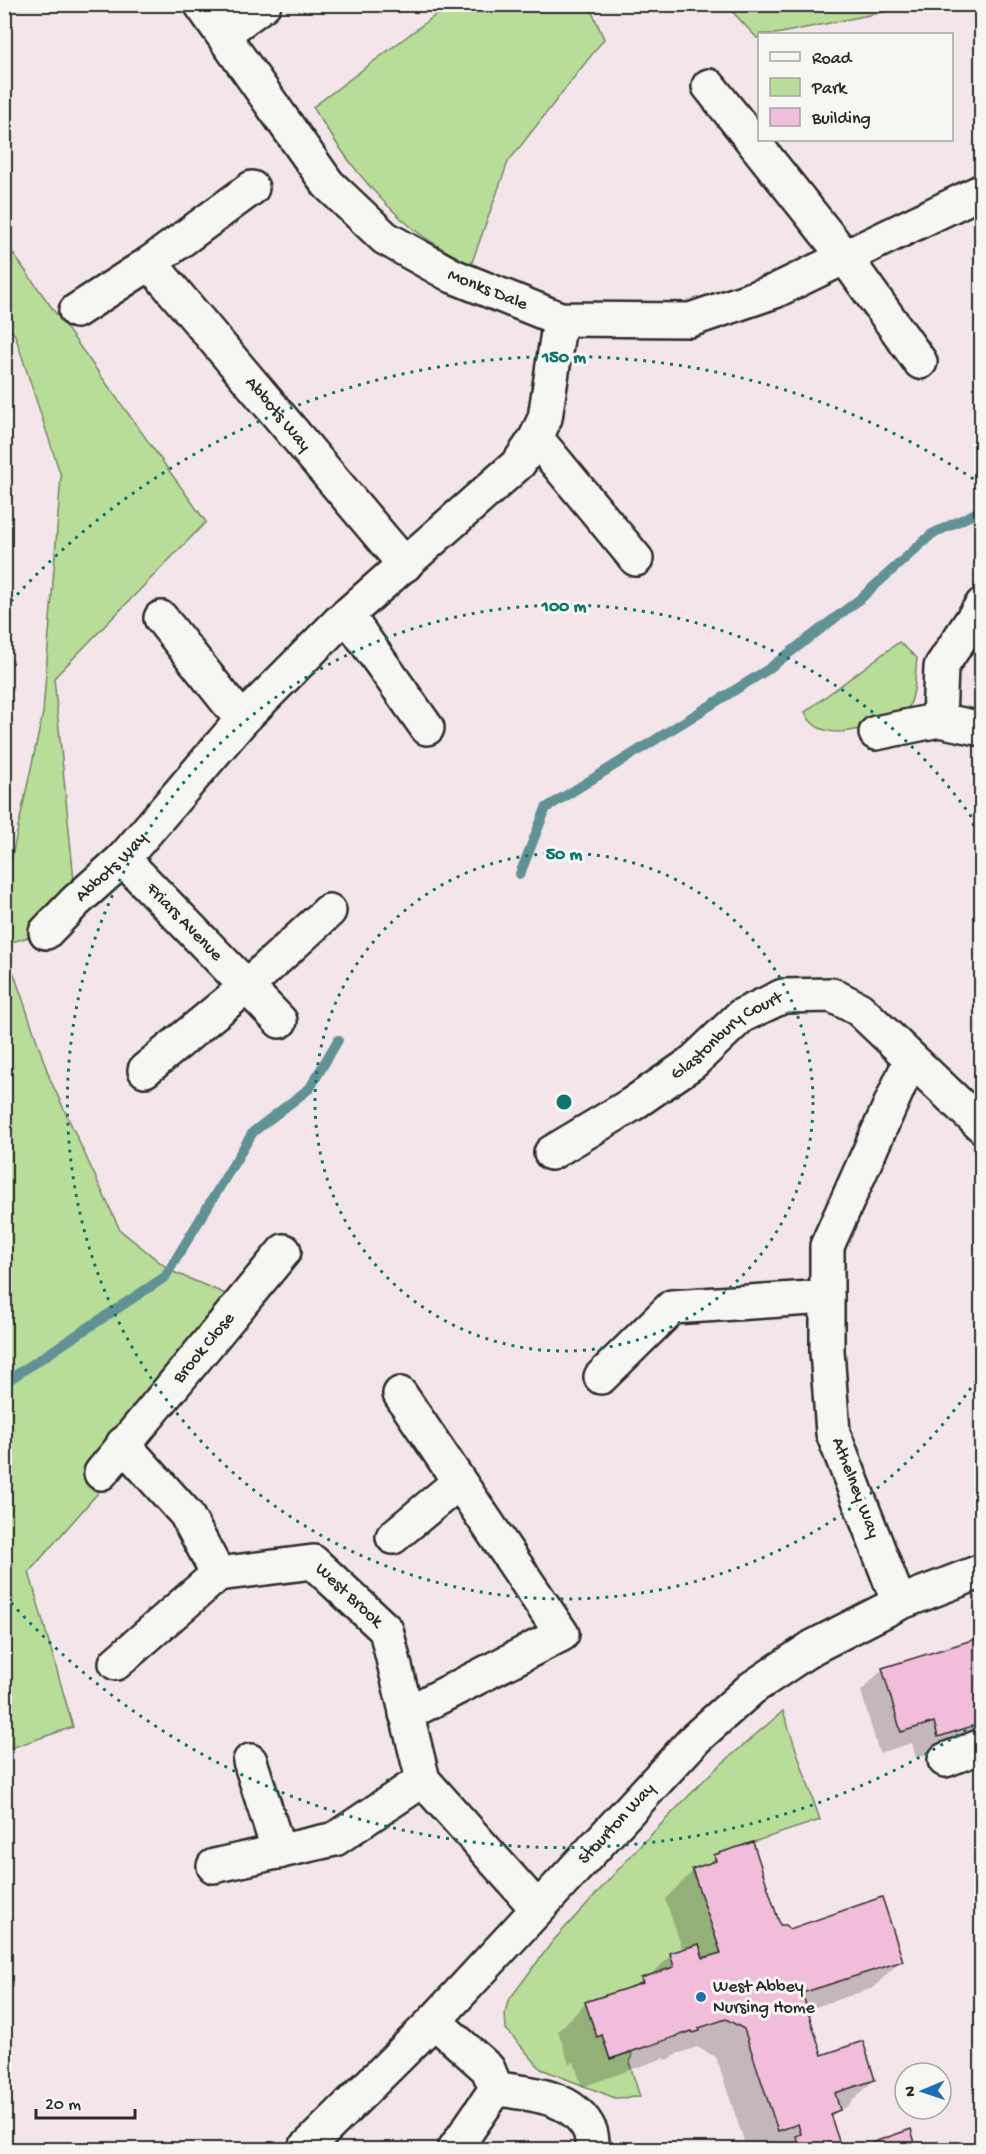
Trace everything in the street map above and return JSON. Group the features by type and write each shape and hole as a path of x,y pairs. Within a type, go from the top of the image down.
{"street":[{"name":"Monks Dale","path":"201,4 328,184 385,238 453,276 560,318 690,320 775,291 981,191"},
{"path":"223,34 264,4"},
{"path":"709,86 845,258 920,362"},
{"path":"76,311 150,263 252,188"},
{"name":"Abbots Way","path":"150,263 405,565"},
{"name":"Abbots Way","path":"46,932 76,901 123,860 242,720 347,615 519,463 536,438 545,418 560,318"},
{"path":"536,438 636,559"},
{"path":"939,720 940,667 981,605"},
{"path":"347,615 427,728"},
{"path":"161,618 242,720"},
{"path":"876,734 939,720 981,729"},
{"name":"Friars Avenue","path":"123,860 280,1021"},
{"path":"145,1070 246,987 330,911"},
{"name":"Glastonbury Court","path":"551,1153 631,1106 692,1063 741,1016 783,996 832,995 860,1009 981,1126"},
{"name":"Athelney Way","path":"899,1603 833,1433 827,1352 827,1246 911,1059"},
{"name":"Brook Close","path":"100,1473 284,1251"},
{"path":"601,1377 672,1307 827,1297"},
{"path":"399,1394 562,1634 406,1714"},
{"path":"116,1663 218,1574 186,1514 123,1444"},
{"path":"393,1537 459,1482"},
{"name":"West Brook","path":"218,1574 314,1562 386,1630 423,1780 537,1908"},
{"name":"Stourton Way","path":"304,2150 434,2021 696,1738 752,1688 813,1647 899,1603 981,1571"},
{"path":"945,1760 981,1746"},
{"path":"250,1761 279,1852"},
{"path":"214,1866 335,1839 423,1780"},
{"path":"434,2021 488,2070 496,2090"},
{"path":"454,2150 496,2090"},
{"path":"496,2090 540,2095 577,2112 591,2132 593,2150"}],"green space":[{"path":"449,5 589,5 604,39 508,162 471,265 422,236 386,204 347,158 313,107"},
{"path":"726,5 918,5 781,33 758,33 757,38"},
{"path":"4,241 206,522 54,678 76,901 46,932 5,944 5,888 43,713 61,476 15,335 5,322"},
{"path":"899,642 917,658 915,684 911,703 906,711 894,718 851,731 829,731 811,722 805,712"},
{"path":"13,971 50,1079 120,1230 171,1271 259,1308 29,1572 73,1727 5,1750 4,972"},
{"path":"783,1711 820,1820 714,1855 716,1861 693,1869 721,1953 703,1958 699,1944 671,1953 674,1967 642,1978 643,1983 585,2002 597,2036 602,2035 610,2059 632,2052 630,2065 640,2097 615,2098 541,2069 506,2029 505,2013 508,2001 553,1941 638,1848 710,1774"}],"building":[{"path":"982,1637 982,1723 938,1737 934,1722 901,1732 882,1668"},
{"name":"West Abbey Nursing Home","path":"753,1842 780,1925 786,1925 790,1929 882,1897 903,1961 802,1993 822,2055 863,2041 875,2080 835,2093 840,2110 830,2114 842,2150 800,2150 796,2136 801,2134 798,2124 778,2131 744,2029 726,2019 699,2028 700,2031 693,2033 692,2031 610,2059 602,2035 597,2037 585,2002 643,1983 641,1978 674,1967 670,1953 699,1944 703,1958 721,1953 692,1869 716,1861 714,1855"},
{"path":"911,2129 917,2150 851,2150"}],"waterway":[{"path":"520,874 546,808 767,670 860,599 932,534 982,510"},
{"path":"4,1383 165,1277 253,1132 310,1088 338,1040"}],"place":[{"name":"West Abbey Nursing Home","path":"701,1997"}]}
